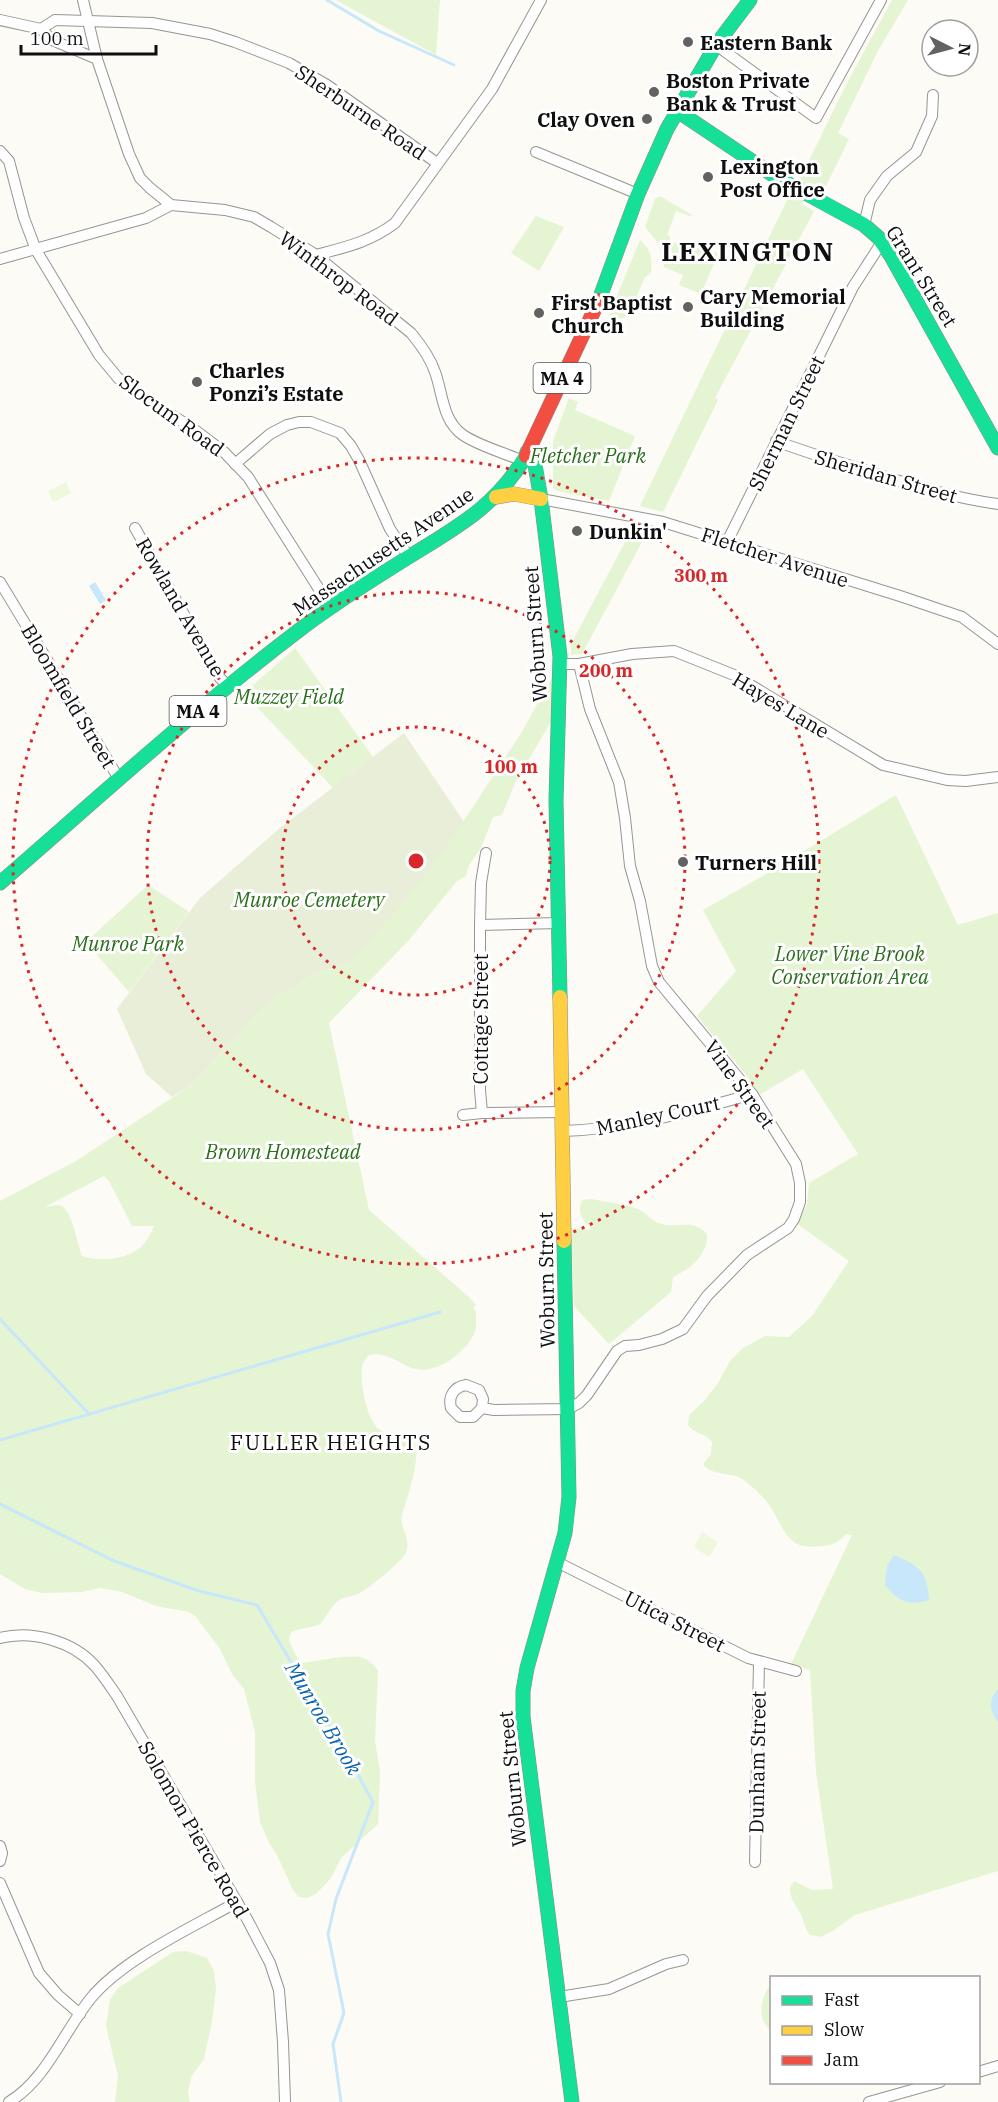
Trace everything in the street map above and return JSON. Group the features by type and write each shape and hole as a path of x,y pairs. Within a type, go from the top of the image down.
{"main road":[{"name":"Massachusetts Avenue","path":"0,883 228,686 301,629 462,524 496,497 525,457 544,422 548,408 606,284 658,145 676,110 716,45 750,0"},
{"name":"Grant Street","path":"676,110 776,177 864,225 882,242 998,448"},
{"name":"Woburn Street","path":"525,457 535,465 541,499 560,664 556,781 569,1497 567,1523 529,1656 523,1690 523,1717 572,2102"},
{"path":"496,497 513,494 541,499"}],"street":[{"path":"0,259 146,218 171,205 154,193 137,172 97,59 82,0"},
{"path":"316,255 358,244 380,235 395,223 492,89 541,0"},
{"path":"716,45 816,118 881,0"},
{"path":"0,20 41,29 52,40 97,59"},
{"name":"Sherburne Road","path":"41,29 56,20 87,20 152,23 215,35 289,63 327,85 437,163"},
{"path":"864,225 870,200 887,176 916,152 932,116 933,95"},
{"name":"Slocum Road","path":"0,151 9,161 24,218 36,250 99,355 118,378 224,452 248,477 331,608"},
{"path":"536,152 638,194"},
{"name":"Winthrop Road","path":"171,205 225,210 254,217 316,255 411,333 424,349 432,365 445,409 452,424 464,435 525,457"},
{"name":"Sherman Street","path":"727,542 853,287 882,242"},
{"path":"236,464 270,434 287,425 311,422 340,433 359,460 390,529 409,557"},
{"name":"Sheridan Street","path":"777,441 901,482 978,502 998,504"},
{"name":"Fletcher Avenue","path":"541,499 645,517 727,542 962,617 998,644"},
{"name":"Rowland Avenue","path":"135,528 220,678 228,686"},
{"name":"Bloomfield Street","path":"0,582 119,779"},
{"name":"Hayes Lane","path":"560,664 579,664 632,654 674,651 734,675 883,765 947,780 966,781 998,777"},
{"name":"Vine Street","path":"568,1409 587,1395 617,1351 625,1346 639,1345 683,1329 707,1296 747,1255 783,1232 794,1219 800,1203 800,1183 796,1164 752,1094 717,1049 659,982 652,966 640,901 630,866 626,818 619,782 587,699 579,664"},
{"name":"Cottage Street","path":"482,1113 480,925 486,853"},
{"name":"Cottage Street","path":"480,925 559,923"},
{"name":"Manley Court","path":"563,1131 647,1121 752,1094"},
{"name":"Cottage Street","path":"463,1116 482,1113 562,1112"},
{"path":"482,1408 494,1410 568,1409"},
{"name":"Utica Street","path":"557,1562 759,1662 796,1671"},
{"name":"Solomon Pierce Road","path":"0,1638 29,1635 54,1640 77,1650 95,1665 117,1696 270,1963 279,1990 285,2102"},
{"name":"Dunham Street","path":"755,1862 759,1662"},
{"path":"0,1846 2,1853 0,1861"},
{"path":"0,1883 39,1973 58,1995 80,2014"},
{"path":"9,2102 39,2073 92,1997 116,1974 237,1902"},
{"path":"559,1997 609,1989 666,1964 683,1960"},
{"path":"980,2071 998,2066"},
{"path":"869,2102 933,2084"},
{"path":"910,2091 914,2102"}],"green space":[{"path":"336,0 440,0 436,55"},
{"path":"892,0 908,0 878,51 838,133 849,139 823,192 811,187 802,204 814,211 715,398 718,400 663,512 640,506 788,198 798,201 807,185 799,181 846,85"},
{"path":"660,196 692,215 676,211 667,235 670,236 670,241 692,250 695,245 718,254 701,294 679,285 683,275 664,267 659,244 645,227 655,199"},
{"path":"536,216 564,227 539,271 511,253"},
{"path":"640,240 650,254 651,273 645,277 637,295 638,301 634,311 619,319 607,320"},
{"name":"Fletcher Park","path":"569,398 578,402 575,410 635,436 609,501 557,491 553,488 553,441"},
{"path":"66,482 71,493 53,502 48,491"},
{"path":"634,525 650,527 582,654 571,655 571,644"},
{"name":"Muzzey Field","path":"295,648 373,757 333,788 244,693"},
{"name":"Brown Homestead","path":"553,676 552,720 515,783 502,815 493,817 481,848 469,865 466,876 457,881 409,940 329,1023 369,1210 470,1298 476,1305 473,1308 476,1311 476,1329 469,1342 456,1356 430,1369 412,1368 381,1354 369,1355 362,1366 365,1400 375,1425 384,1432 407,1434 416,1446 415,1466 402,1515 407,1549 398,1563 377,1581 360,1593 339,1600 319,1625 293,1631 289,1641 300,1663 358,1657 367,1660 378,1670 375,1741 380,1772 378,1824 341,1858 331,1878 316,1894 307,1898 299,1897 293,1890 260,1822 255,1782 255,1732 244,1689 232,1674 220,1649 196,1617 189,1612 156,1606 122,1592 100,1588 81,1592 42,1593 25,1589 0,1574 0,1201 76,1161 193,1084 264,1006 316,973 350,962 442,854 520,735","holes":["104,1176 109,1181 132,1226 154,1226 143,1245 128,1255 113,1259 82,1256 64,1207 59,1205 45,1207"]},
{"name":"Munroe Cemetery","path":"404,733 464,822 442,854 397,910 350,962 316,973 264,1006 193,1084 172,1097 146,1074 117,1009 200,898 280,828"},
{"name":"Lower Vine Brook Conservation Area","path":"896,795 958,925 998,913 998,1871 855,1915 821,1937 808,1933 790,1890 794,1881 812,1890 833,1889 816,1772 810,1670 791,1664 852,1535 846,1534 830,1545 811,1547 795,1543 785,1532 769,1504 752,1487 740,1478 712,1471 703,1464 711,1454 712,1442 688,1425 689,1415 718,1383 730,1361 743,1348 765,1336 789,1337 812,1316 849,1261 796,1223 807,1205 809,1183 858,1154 803,1069 759,1095 747,1076 697,1016 736,971 703,910"},
{"name":"Munroe Park","path":"148,885 189,912 129,992 86,942"},
{"path":"591,1199 638,1209 658,1223 665,1225 696,1226 707,1234 707,1242 701,1255 686,1270 673,1277 671,1292 609,1344 574,1306 571,1228 592,1230 580,1213 582,1200"},
{"path":"702,1532 718,1542 709,1557 694,1547"},
{"path":"186,1951 207,1958 214,1971 216,1989 204,2059 191,2077 188,2093 190,2102 115,2102 118,2076 106,2026 110,2000 118,1988 173,1952"},
{"path":"770,1986 770,2030 763,2020 761,2008"}],"water":[{"path":"95,582 106,600 100,604 89,586"},
{"path":"894,1555 916,1567 924,1576 929,1600 915,1603 904,1601 885,1585 887,1566"},
{"path":"998,1689 998,1722 993,1714 991,1701"}],"waterway":[{"path":"327,0 379,31 454,65"},
{"path":"0,1440 440,1312"},
{"path":"0,1319 89,1414"},
{"name":"Munroe Brook","path":"0,1504 114,1561 199,1591 257,1605 353,1766 373,1802 336,1899 328,1934 344,2013 333,2044 341,2102"}],"traffic: fast":[{"path":"599,300 638,194 667,129 716,45 750,0"},
{"path":"676,110 776,177 864,225 879,238 998,448"},
{"path":"527,452 535,465 541,499 560,656 556,801 560,997"},
{"path":"0,883 259,661 311,621 473,515 501,490 526,456"},
{"path":"564,1241 569,1497 565,1533 527,1668 523,1691 523,1717 572,2102"}],"traffic: slow":[{"path":"496,497 514,494 541,499"},
{"path":"560,997 564,1241"}],"traffic: jam":[{"path":"526,456 599,300"}],"place":[{"name":"Eastern Bank","path":"688,42"},
{"name":"Boston Private Bank & Trust","path":"654,92"},
{"name":"Clay Oven","path":"647,119"},
{"name":"Lexington Post Office","path":"708,177"},
{"name":"Cary Memorial Building","path":"688,307"},
{"name":"First Baptist Church","path":"539,313"},
{"name":"Charles Ponzi’s Estate","path":"197,382"},
{"name":"Dunkin'","path":"577,531"},
{"name":"Turners Hill","path":"683,862"}],"district":[{"name":"LEXINGTON","path":"748,251"},
{"name":"FULLER HEIGHTS","path":"331,1442"}]}
